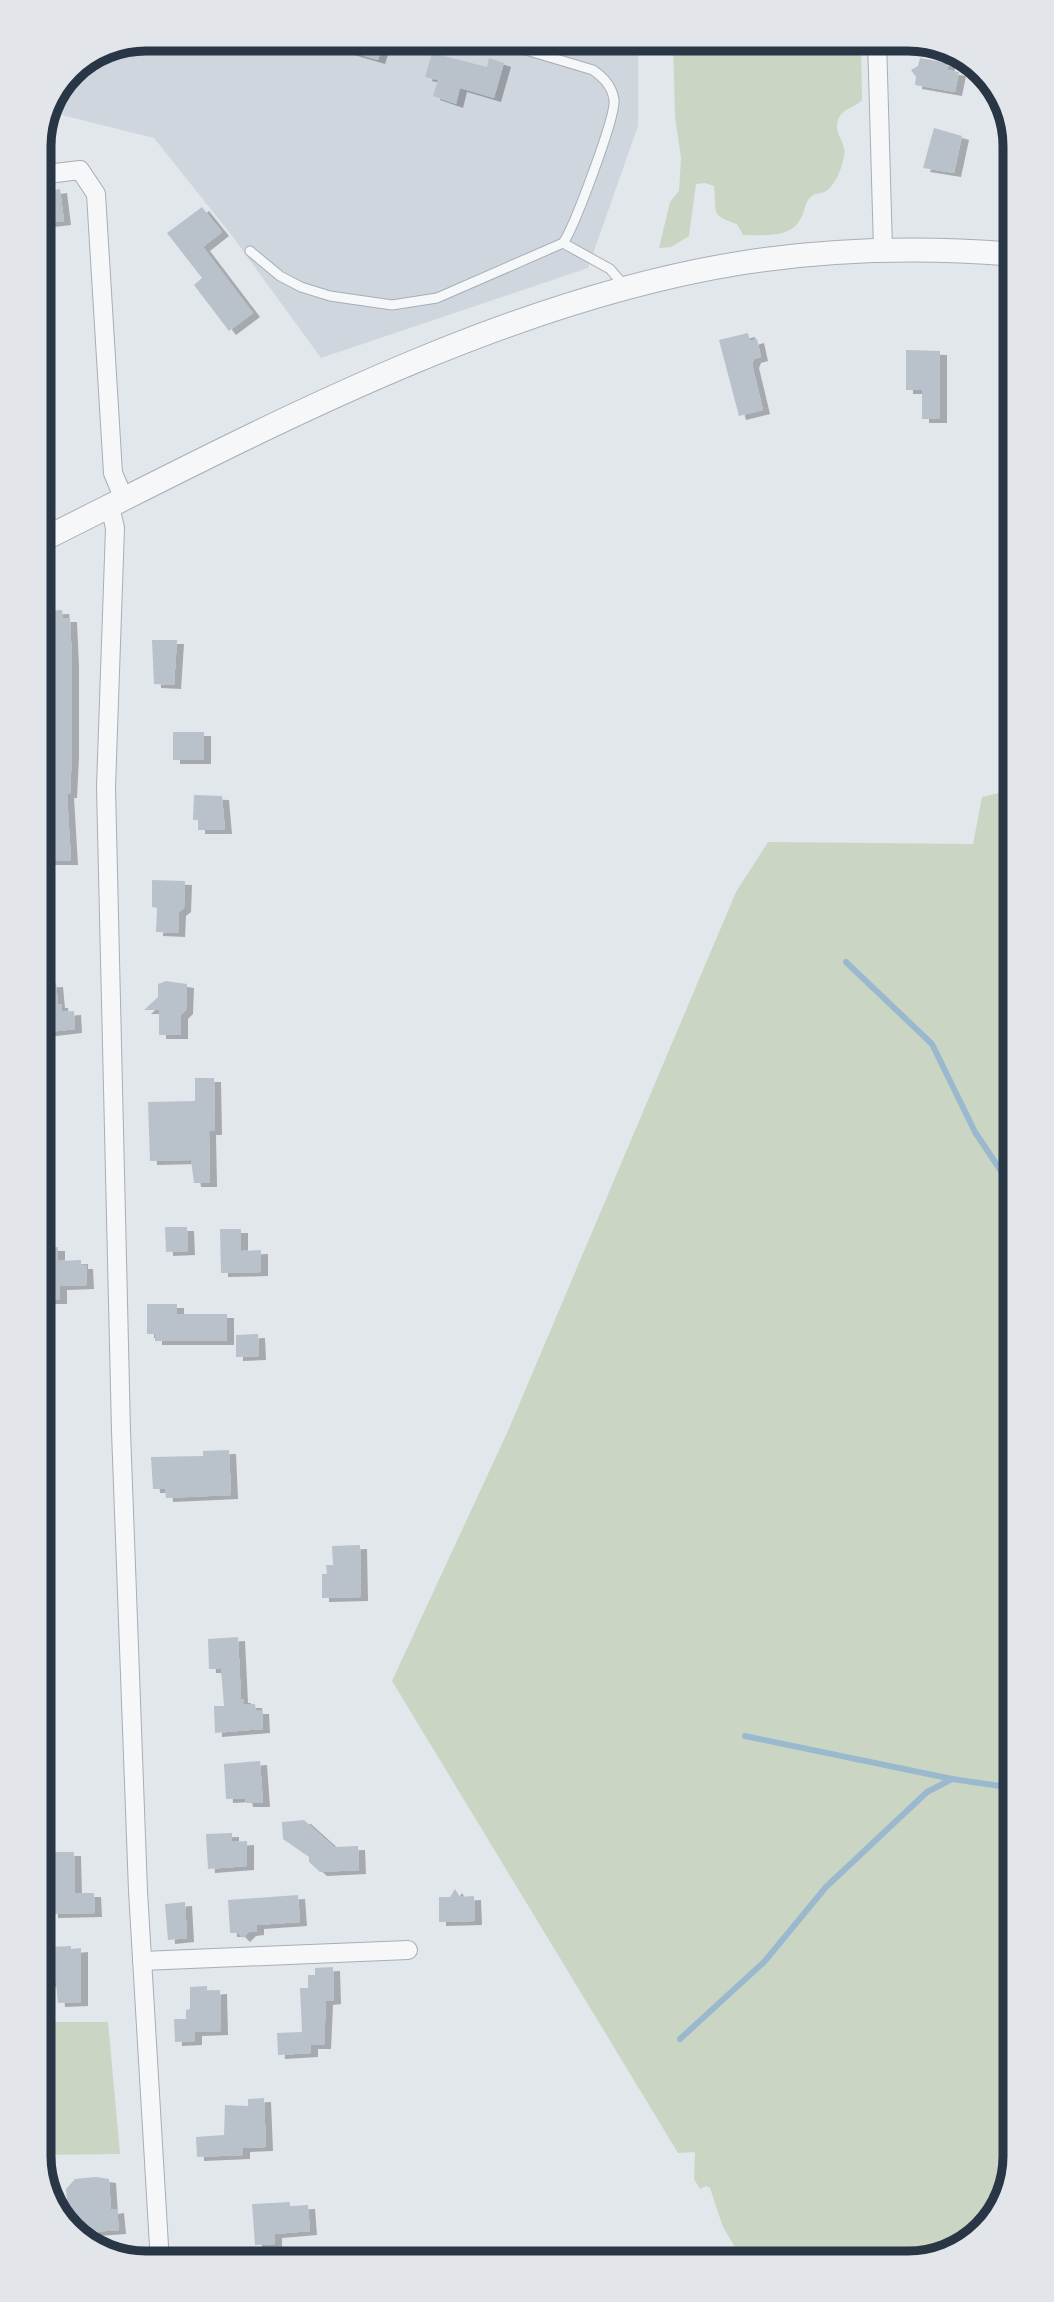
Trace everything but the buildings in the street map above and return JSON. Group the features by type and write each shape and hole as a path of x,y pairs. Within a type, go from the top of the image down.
{"street":[{"path":"877,51 883,249"},
{"path":"51,174 80,170 96,194 117,502 106,787 123,1508 142,1961 159,2251"},
{"path":"51,535 303,412 425,359 549,313 627,289 739,264 883,249 1003,254"},
{"path":"142,1961 408,1950"}],"lane":[{"path":"250,251 280,276 302,287 330,296 392,305 437,298 564,243 612,116 612,91 606,79 593,70 529,51"},
{"path":"564,243 610,269 627,289"}],"shaded area":[{"path":"638,51 638,126 588,268 321,358 233,237 154,138 62,115 58,111 61,104 79,79 93,67 127,53"}],"green space":[{"path":"673,51 861,51 862,100 842,113 837,125 844,147 840,171 828,190 810,197 796,225 783,233 743,235 737,224 722,218 716,212 714,186 696,184 689,236 671,247 659,248 670,202 679,191 681,158 675,117"},
{"path":"1003,792 1001,2175 984,2214 966,2232 939,2246 908,2251 737,2251 723,2227 710,2188 706,2186 700,2189 694,2179 695,2152 678,2153 392,1681 507,1433 736,892 768,842 973,844 982,797"},
{"path":"51,2022 108,2022 120,2154 51,2155"}],"waterway":[{"path":"846,962 932,1044 975,1132 1003,1174"},
{"path":"745,1736 952,1779 1003,1786"},
{"path":"680,2039 764,1962 826,1887 927,1792 952,1779"}]}
